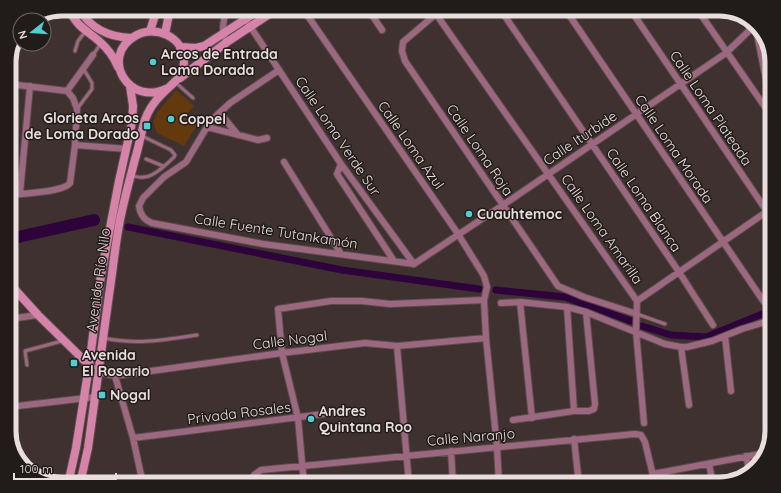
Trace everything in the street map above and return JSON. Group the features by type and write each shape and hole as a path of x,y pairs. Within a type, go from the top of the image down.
{"main road":[{"path":"73,16 77,23 101,42 112,55 124,79 130,86 138,91 146,93 160,92 168,88 227,42 267,16"},
{"path":"84,16 88,22 99,31 111,36 131,38"},
{"path":"150,31 154,16"},
{"path":"165,34 168,16"},
{"path":"180,47 196,48 204,46 251,16"},
{"path":"120,70 119,60 125,45 131,38 140,33 150,31 165,34 174,39 180,47 183,53 183,67 176,81"},
{"name":"Avenida Río Nilo","path":"70,477 76,448 89,366 101,274 133,115 130,86"},
{"name":"Avenida Río Nilo","path":"82,477 88,448 120,221 145,120 149,110 168,88"},
{"path":"16,290 38,315 89,366 98,372"}],"street":[{"path":"224,16 222,26 223,35 227,42"},
{"name":"Calle Loma Azul","path":"308,16 458,234 484,276 487,287 484,300 486,338 499,477"},
{"path":"373,16 382,30"},
{"name":"Calle Loma Roja","path":"430,16 403,42 402,51 405,61 558,286 584,297 637,314"},
{"name":"Calle Loma Amarilla","path":"438,16 637,301 636,331 644,423"},
{"name":"Calle Loma Blanca","path":"505,16 679,272 713,325"},
{"name":"Calle Loma Morada","path":"570,16 765,302"},
{"name":"Calle Loma Plateada","path":"635,16 680,84 765,204"},
{"path":"702,16 765,107"},
{"name":"Calle Loma Verde Sur","path":"245,20 341,164 414,264"},
{"name":"Calle Iturbide","path":"414,264 726,53 750,29"},
{"path":"757,37 765,74"},
{"path":"67,92 93,55"},
{"path":"267,138 258,140 206,127 230,103 279,70"},
{"path":"16,85 67,92 73,98 77,108 75,145 68,186 60,189 16,194"},
{"path":"20,194 30,86"},
{"path":"220,112 238,135"},
{"name":"Calle Fuente Tutankamón","path":"206,127 186,162 168,174 143,198 139,206 145,219 152,223 263,244 414,264"},
{"path":"75,145 127,149"},
{"path":"284,162 341,254"},
{"path":"341,164 336,174 394,261"},
{"path":"637,301 765,213"},
{"path":"304,477 298,418 282,353 278,309 331,300 390,304 484,300"},
{"path":"501,302 520,302 567,307 586,312 665,344 681,347 701,344 765,322"},
{"path":"520,302 532,418"},
{"path":"567,307 574,411"},
{"path":"513,420 574,411 589,411 594,409 595,404 586,312"},
{"path":"16,318 38,315"},
{"path":"725,336 731,391"},
{"name":"Calle Nogal","path":"98,372 115,376 366,343 397,346 486,338"},
{"path":"397,346 408,477"},
{"path":"681,347 689,405"},
{"path":"115,376 133,438 141,477"},
{"path":"16,406 95,397"},
{"name":"Privada Rosales","path":"133,438 347,411"},
{"name":"Calle Naranjo","path":"255,477 255,473 261,470 303,465 635,434 641,435 646,442 653,474"},
{"path":"574,439 578,477"},
{"path":"451,451 453,477"},
{"path":"654,477 653,474 758,454"},
{"path":"746,456 748,466"},
{"path":"709,464 712,477"},
{"path":"662,477 663,473"}],"lane":[{"path":"75,51 78,41 86,31"},
{"path":"93,55 101,42"},
{"path":"77,108 92,89 92,84 83,68"},
{"path":"176,81 193,98"},
{"path":"131,176 148,177 174,158 174,152 141,136"},
{"path":"146,159 163,166"},
{"name":"Calle Loma Roja","path":"637,314 665,324"},
{"path":"103,338 144,342 197,335"},
{"path":"26,365 25,351 64,340"}],"building":[{"name":"Coppel","path":"176,90 194,106 184,117 197,125 184,146 157,133 153,122 157,113"}],"waterway":[{"path":"16,237 94,220"},
{"path":"128,227 342,270 479,289"},
{"path":"496,290 565,297 631,321"},
{"path":"642,326 671,335 706,337 765,313"}],"place":[{"name":"Arcos de Entrada Loma Dorada","path":"153,62"},
{"name":"Coppel","path":"171,119"},
{"name":"Glorieta Arcos de Loma Dorado","path":"147,126"},
{"name":"Cuauhtemoc","path":"469,214"},
{"name":"Avenida El Rosario","path":"74,363"},
{"name":"Nogal","path":"102,395"},
{"name":"Andres Quintana Roo","path":"311,419"}]}
